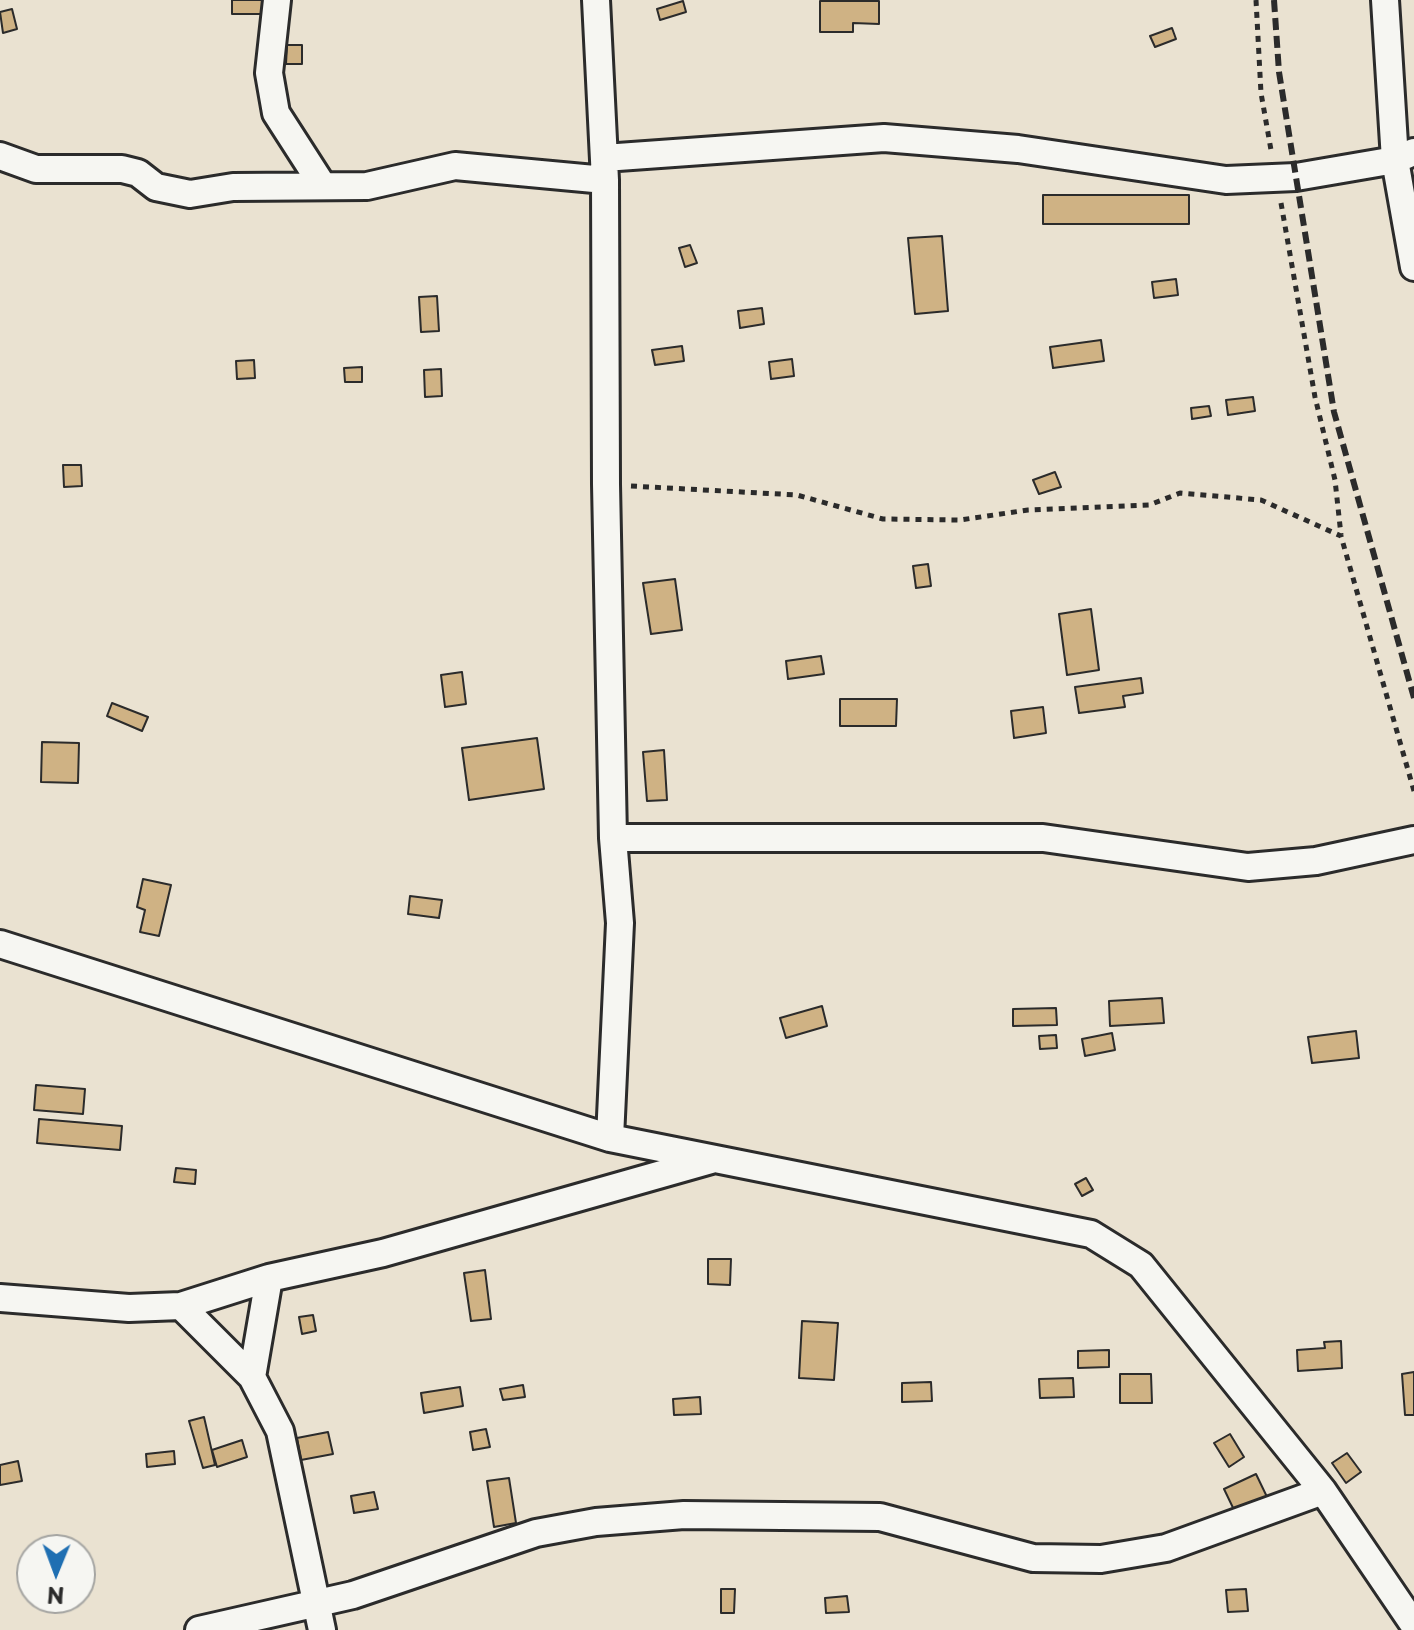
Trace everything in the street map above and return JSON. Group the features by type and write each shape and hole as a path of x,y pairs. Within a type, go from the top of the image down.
{"street":[{"path":"277,0 269,73 276,113 321,183"},
{"path":"596,0 605,169 606,484 613,838 620,923 610,1138"},
{"path":"1385,0 1414,267"},
{"path":"0,156 36,169 122,169 138,173 156,187 190,194 233,187 321,183 367,186 455,166 605,169 884,138 1018,149 1226,180 1276,178 1404,156"},
{"path":"613,838 1043,838 1248,867 1316,861 1414,840"},
{"path":"0,944 610,1138 1091,1234 1141,1265 1323,1491 1414,1625"},
{"path":"0,1298 129,1308 181,1306 269,1278 383,1253 714,1159"},
{"path":"252,1377 269,1278"},
{"path":"181,1306 252,1377 280,1431 322,1630"},
{"path":"199,1630 353,1595 536,1533 596,1522 684,1515 880,1517 1033,1558 1101,1559 1166,1548 1323,1491"}],"path":[{"path":"1256,0 1261,93 1315,397 1335,480 1341,536 1414,791"},
{"path":"606,484 797,495 883,519 960,520 1028,510 1149,505 1180,493 1261,500 1341,536"}],"building":[{"path":"232,0 264,0 264,14 232,14"},
{"path":"683,1 686,12 660,20 657,9"},
{"path":"820,1 879,1 879,24 853,23 853,32 820,32"},
{"path":"12,9 17,29 3,33 0,12"},
{"path":"1172,28 1176,39 1155,47 1150,36"},
{"path":"287,45 302,45 302,64 286,64"},
{"path":"1043,195 1189,195 1189,224 1043,224"},
{"path":"942,236 948,311 915,314 908,238"},
{"path":"690,245 697,263 685,267 679,248"},
{"path":"1176,279 1178,295 1154,298 1152,282"},
{"path":"437,296 439,331 421,332 419,297"},
{"path":"762,308 764,324 740,328 738,311"},
{"path":"1101,340 1104,361 1053,368 1050,347"},
{"path":"682,346 684,361 655,365 652,350"},
{"path":"792,359 794,376 771,379 769,362"},
{"path":"254,360 255,378 237,379 236,361"},
{"path":"362,367 362,382 345,382 344,368"},
{"path":"441,369 442,396 425,397 424,370"},
{"path":"1253,397 1255,411 1228,415 1226,400"},
{"path":"1209,406 1211,416 1192,419 1191,408"},
{"path":"63,465 81,465 82,486 64,487"},
{"path":"1055,472 1061,487 1039,494 1033,480"},
{"path":"928,564 931,586 916,588 913,566"},
{"path":"675,579 682,630 651,634 643,583"},
{"path":"1091,609 1099,670 1067,675 1059,614"},
{"path":"821,656 824,674 788,679 786,661"},
{"path":"462,672 466,704 445,707 441,675"},
{"path":"1141,678 1143,693 1123,696 1125,707 1079,713 1075,687"},
{"path":"840,699 897,699 896,726 840,726"},
{"path":"112,703 148,717 142,731 107,716"},
{"path":"1043,707 1046,733 1014,738 1011,711"},
{"path":"537,738 544,789 469,800 462,748"},
{"path":"42,742 79,743 78,783 41,782"},
{"path":"664,750 667,800 647,801 643,752"},
{"path":"143,879 171,885 159,936 140,932 145,910 137,907"},
{"path":"410,896 442,900 439,918 408,914"},
{"path":"1162,998 1164,1023 1110,1026 1109,1001"},
{"path":"822,1006 827,1026 786,1038 780,1018"},
{"path":"1056,1008 1057,1025 1013,1026 1013,1009"},
{"path":"1356,1031 1359,1058 1312,1063 1308,1037"},
{"path":"1112,1033 1115,1050 1085,1056 1082,1039"},
{"path":"1056,1035 1057,1048 1040,1049 1039,1036"},
{"path":"36,1085 85,1089 83,1114 34,1110"},
{"path":"39,1119 122,1126 120,1150 37,1143"},
{"path":"176,1168 196,1170 195,1184 174,1182"},
{"path":"1086,1178 1093,1190 1082,1196 1075,1184"},
{"path":"708,1259 731,1259 730,1285 708,1284"},
{"path":"485,1270 491,1319 471,1321 464,1273"},
{"path":"313,1315 316,1331 302,1334 299,1317"},
{"path":"802,1321 838,1323 834,1380 799,1378"},
{"path":"1341,1341 1342,1368 1298,1371 1297,1350 1325,1348 1324,1342"},
{"path":"1109,1350 1109,1367 1078,1368 1078,1351"},
{"path":"1414,1372 1414,1415 1405,1415 1402,1374"},
{"path":"1120,1374 1151,1374 1152,1403 1120,1403"},
{"path":"1073,1378 1074,1397 1040,1398 1039,1379"},
{"path":"931,1382 932,1401 902,1402 902,1383"},
{"path":"523,1385 525,1397 503,1400 500,1389"},
{"path":"460,1387 463,1406 424,1413 421,1393"},
{"path":"700,1397 701,1414 674,1415 673,1399"},
{"path":"204,1417 215,1465 203,1468 189,1421"},
{"path":"486,1429 490,1447 473,1450 470,1432"},
{"path":"328,1432 333,1454 301,1460 297,1438"},
{"path":"1230,1434 1244,1457 1229,1467 1214,1443"},
{"path":"242,1440 247,1457 217,1467 212,1450"},
{"path":"174,1451 175,1464 147,1467 146,1454"},
{"path":"1347,1453 1361,1472 1346,1483 1332,1463"},
{"path":"18,1461 22,1481 0,1485 0,1465"},
{"path":"1256,1474 1268,1499 1236,1514 1224,1489"},
{"path":"509,1478 516,1523 494,1527 487,1481"},
{"path":"374,1492 378,1509 354,1513 351,1496"},
{"path":"721,1589 735,1589 734,1613 721,1613"},
{"path":"1246,1589 1248,1611 1228,1612 1226,1590"},
{"path":"847,1596 849,1612 826,1613 825,1598"}],"railway":[{"path":"1274,0 1279,72 1334,412 1414,698"}]}
